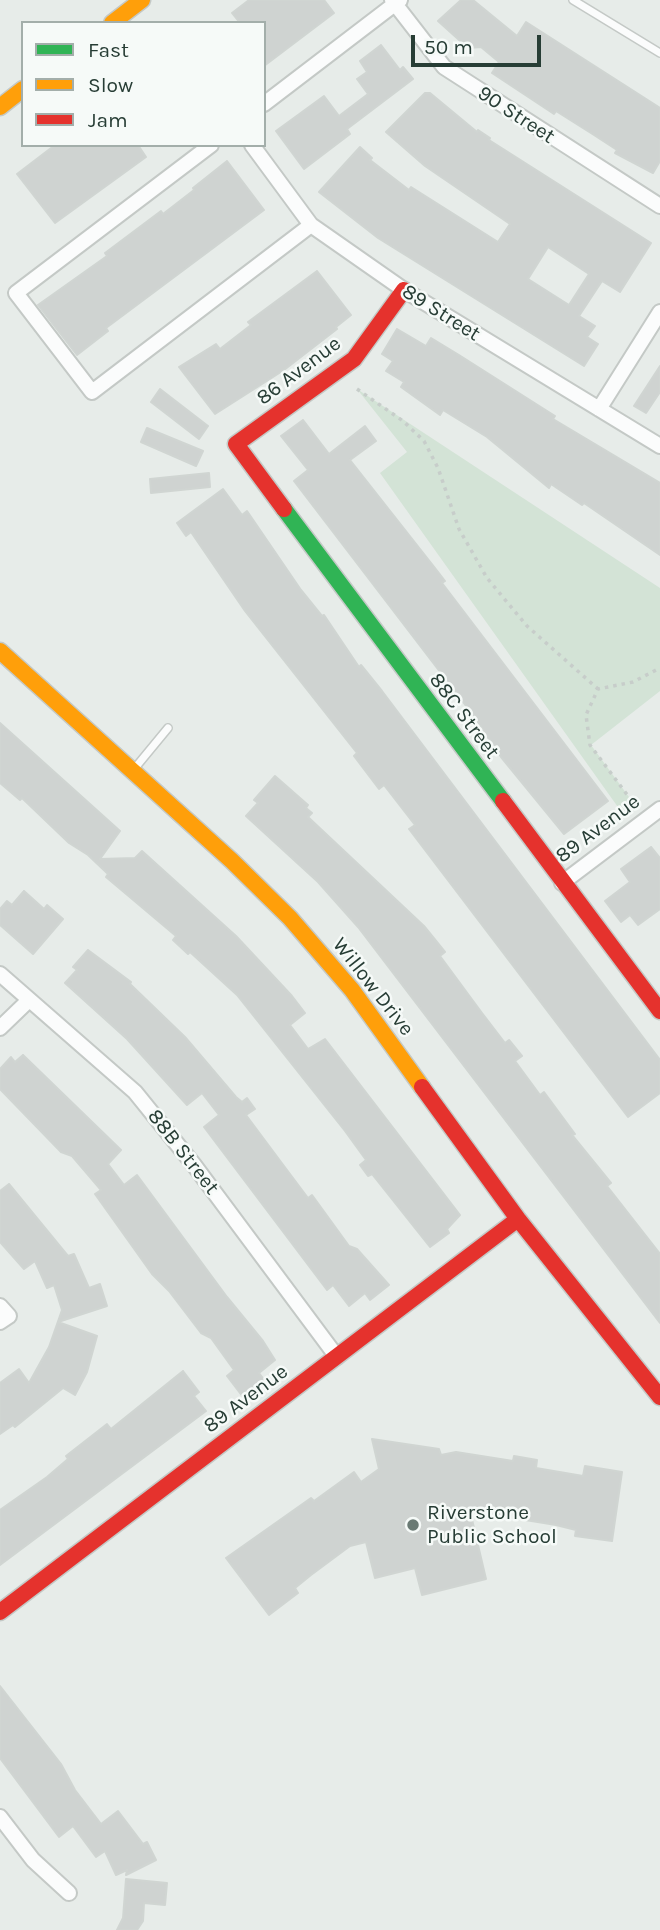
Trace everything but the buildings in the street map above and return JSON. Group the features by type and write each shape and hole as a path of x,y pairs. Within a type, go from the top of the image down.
{"street":[{"path":"115,21 142,0"},
{"path":"266,102 396,1"},
{"name":"90 Street","path":"396,1 444,67 660,206"},
{"path":"0,107 21,91"},
{"path":"208,147 16,293 92,392 311,225"},
{"name":"89 Street","path":"252,147 311,225 404,290 660,446"},
{"name":"86 Avenue","path":"236,444 354,359 404,290"},
{"path":"599,409 660,312"},
{"name":"88C Street","path":"236,444 660,1011"},
{"name":"Willow Drive","path":"0,652 232,861 290,918 334,969 518,1219 660,1397"},
{"name":"89 Avenue","path":"562,883 660,809"},
{"name":"88B Street","path":"0,974 135,1092 194,1165 337,1357"},
{"path":"0,1028 28,1001"},
{"name":"89 Avenue","path":"0,1612 518,1219"},
{"path":"0,1817 33,1860 69,1893"}],"lane":[{"path":"573,0 660,53"},
{"path":"132,771 168,728"}],"path":[{"path":"357,389 403,421 424,441 438,468 459,529 487,578 527,626 598,690"},
{"path":"598,690 633,682 660,668"},
{"path":"598,690 586,715 590,745 637,808"}],"green space":[{"path":"357,389 660,588 660,691 591,745 637,808 625,817 380,473 407,452"}],"traffic: fast":[{"path":"284,509 503,801"}],"traffic: slow":[{"path":"115,21 142,0"},
{"path":"0,107 21,91"},
{"path":"0,651 232,861 290,918 352,990 422,1087"}],"traffic: jam":[{"path":"284,509 236,444 354,359 404,290"},
{"path":"503,801 660,1011"},
{"path":"422,1087 518,1219 660,1397"},
{"path":"0,1612 518,1219"}],"place":[{"name":"Riverstone Public School","path":"413,1525"}]}
